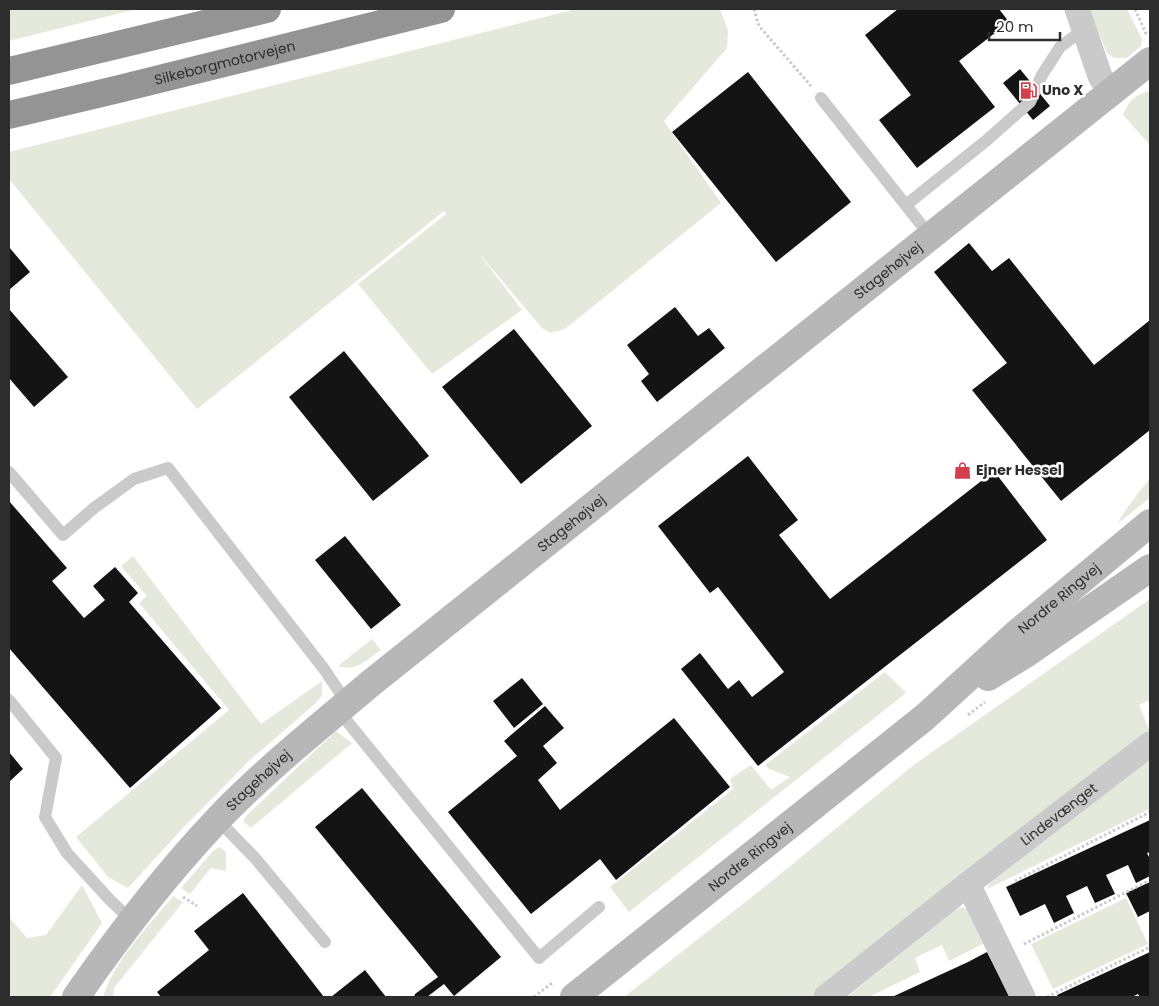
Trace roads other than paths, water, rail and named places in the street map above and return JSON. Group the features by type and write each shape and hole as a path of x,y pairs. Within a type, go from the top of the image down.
{"highway":[{"path":"9,71 267,9"},
{"name":"Silkeborgmotorvejen","path":"9,115 119,90 441,9"}],"street":[{"path":"1081,19 1100,76 1110,94"},
{"name":"Stagehøjvej","path":"76,997 111,946 170,874 218,820 282,757 1150,61"},
{"name":"Nordre Ringvej","path":"574,997 925,717 1017,633 1150,523"},
{"path":"1027,653 1150,548"},
{"name":"Nordre Ringvej","path":"925,717 1027,653 1150,568"},
{"name":"Lindevænget","path":"826,997 968,884 1150,744"},
{"path":"968,884 1023,997"}],"lane":[{"path":"906,205 1030,102 1042,75 1081,19"},
{"path":"821,98 932,237"},
{"path":"9,472 63,535 94,508 134,479 168,468 324,669 343,707 539,958 599,907"},
{"path":"9,700 56,758 45,816 67,853 132,921"},
{"path":"218,820 255,858 325,942"}],"place":[{"name":"Uno X","path":"1028,90"},
{"name":"Ejner Hessel","path":"962,470"}]}
